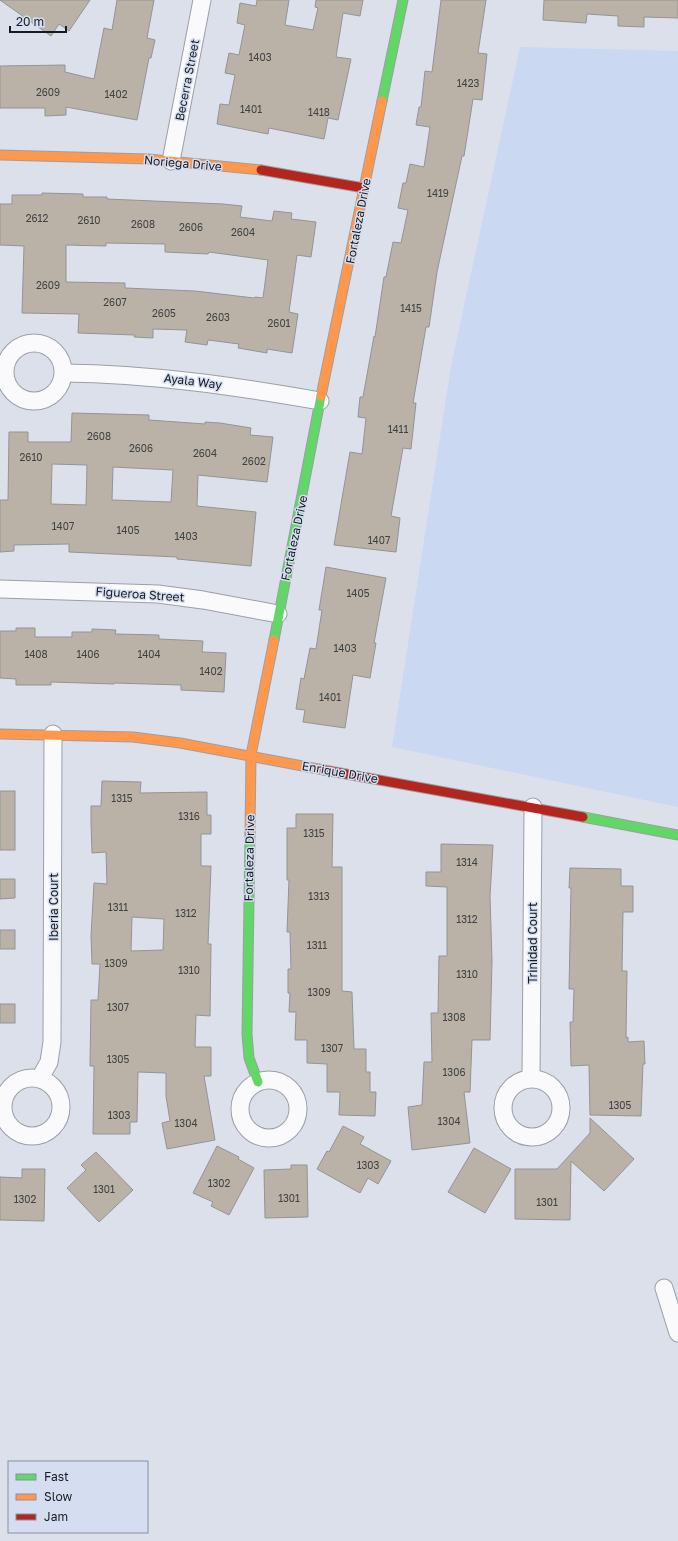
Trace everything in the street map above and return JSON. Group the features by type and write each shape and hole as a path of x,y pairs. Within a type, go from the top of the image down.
{"street":[{"name":"Becerra Street","path":"172,161 202,0"},
{"name":"Fortaleza Drive","path":"258,1082 249,1058 247,1034 251,755 278,614 302,502 320,401 403,0"},
{"name":"Noriega Drive","path":"0,155 108,157 172,161 296,175 364,188"},
{"name":"Ayala Way","path":"64,373 161,377 256,389 320,401"},
{"name":"Figueroa Street","path":"0,589 158,594 203,600 278,614"},
{"name":"Enrique Drive","path":"0,734 53,734 132,737 251,755 678,835"},
{"name":"Iberia Court","path":"40,1078 49,1062 52,1042 53,734"},
{"name":"Trinidad Court","path":"531,1078 533,807"},
{"path":"664,1288 678,1333"}],"shaded area":[{"path":"520,47 678,51 678,807 392,747 451,366"}],"building":[{"path":"0,0 90,0 69,31 59,24 51,36"},
{"path":"117,0 154,0 147,38 155,40 151,58 149,58 137,120 66,107 66,115 45,116 45,108 0,108 0,66 65,65 65,72 94,79 104,28 112,30"},
{"path":"257,0 289,0 285,25 313,30 318,8 315,7 316,0 363,0 360,16 343,13 336,57 351,59 338,120 328,118 324,139 269,128 268,134 217,124 220,104 229,105 235,75 225,73 229,53 239,55 245,25 237,23 240,3 256,6"},
{"path":"441,0 486,0 478,53 487,54 482,100 473,99 464,156 462,156 437,272 429,327 426,327 413,403 416,403 411,449 403,448 391,516 400,518 396,552 334,545 350,452 362,454 366,418 358,417 360,397 363,397 374,336 375,337 384,277 386,277 393,242 401,243 408,210 398,208 403,183 406,183 410,164 424,167 430,127 416,125 419,107 421,107 425,71 432,72"},
{"path":"544,0 678,0 678,18 644,17 644,27 618,26 618,16 587,14 586,23 543,20"},
{"path":"42,193 83,194 83,197 107,197 107,199 223,204 242,206 240,217 272,221 274,211 292,213 291,219 316,222 311,257 297,255 289,312 298,314 292,353 267,349 267,353 238,348 239,344 208,340 207,345 185,342 187,330 153,329 153,338 134,337 135,335 78,333 79,314 22,313 24,246 0,245 0,204 12,204 12,195 42,195","holes":["106,243 165,244 165,252 208,254 209,252 268,260 263,298 195,291 125,288 125,283 66,282 66,245 106,246"]},
{"path":"72,413 149,415 149,420 205,424 205,422 220,423 251,428 250,435 273,437 267,482 198,475 197,506 256,512 251,566 177,559 177,557 69,552 69,544 14,545 14,551 0,552 0,500 8,500 9,432 28,432 28,442 71,442","holes":["52,464 87,465 86,505 51,504","113,467 173,470 171,502 112,500"]},
{"path":"326,567 386,578 374,643 376,643 370,678 353,675 345,728 303,722 305,710 296,709 301,678 304,679 310,648 316,649 322,610 319,610"},
{"path":"16,628 35,628 35,637 72,637 72,632 92,632 92,629 116,630 115,634 159,635 159,639 203,641 202,652 226,653 224,692 181,690 181,685 51,682 51,685 16,685 16,679 0,678 0,631 16,631"},
{"path":"102,781 141,782 140,793 207,792 207,815 211,815 211,834 201,834 201,866 211,866 208,944 211,944 210,1016 196,1015 195,1047 211,1047 211,1076 204,1076 215,1140 167,1149 162,1123 170,1121 166,1096 166,1073 138,1072 137,1122 130,1122 130,1134 93,1134 94,1066 90,1066 91,1000 98,1000 100,964 92,964 91,936 94,883 107,884 106,852 92,853 91,806 101,806","holes":["132,917 164,919 163,950 131,951"]},
{"path":"0,791 15,791 15,850 0,850"},
{"path":"296,814 333,814 332,867 342,867 342,991 352,992 354,1049 366,1049 366,1072 370,1072 370,1092 376,1092 375,1116 339,1115 340,1092 327,1092 327,1064 307,1063 307,1040 295,1040 296,1012 289,1012 290,993 288,993 288,969 291,969 290,932 287,932 289,880 287,880 287,828 296,828"},
{"path":"441,844 493,845 490,896 492,961 490,1040 472,1040 470,1092 464,1092 470,1143 412,1150 408,1107 422,1105 424,1062 432,1062 431,1013 438,1013 439,956 447,956 447,887 426,886 426,872 441,872"},
{"path":"570,868 621,869 621,886 633,886 633,912 623,912 622,971 627,971 626,1038 628,1037 628,1042 644,1041 645,1064 643,1064 641,1116 590,1115 589,1065 571,1066 570,1022 573,1022 574,989 569,989"},
{"path":"0,879 15,879 15,898 0,899"},
{"path":"0,930 15,930 15,949 0,949"},
{"path":"0,1004 15,1004 15,1023 0,1023"},
{"path":"590,1118 634,1159 604,1191 571,1161 570,1220 515,1219 515,1169 557,1169 590,1133"},
{"path":"343,1126 364,1137 360,1144 391,1161 378,1184 368,1178 360,1193 317,1169 327,1151 329,1152"},
{"path":"217,1146 239,1157 238,1159 254,1168 229,1215 211,1206 213,1202 193,1193"},
{"path":"474,1148 511,1169 485,1213 448,1192"},
{"path":"96,1152 133,1190 99,1222 67,1188 86,1170 81,1165"},
{"path":"291,1165 307,1165 308,1217 265,1218 264,1170 291,1169"},
{"path":"22,1169 45,1169 44,1221 0,1220 0,1177 22,1178"}],"traffic: fast":[{"path":"382,101 403,0"},
{"path":"274,640 321,396"},
{"path":"583,817 678,835"},
{"path":"250,833 247,1034 249,1058 258,1082"}],"traffic: slow":[{"path":"321,396 382,101"},
{"path":"0,155 148,159 261,170"},
{"path":"250,833 251,755 274,640"},
{"path":"0,734 133,737 180,743 324,770"}],"traffic: jam":[{"path":"261,170 364,188"},
{"path":"324,770 583,817"}]}
